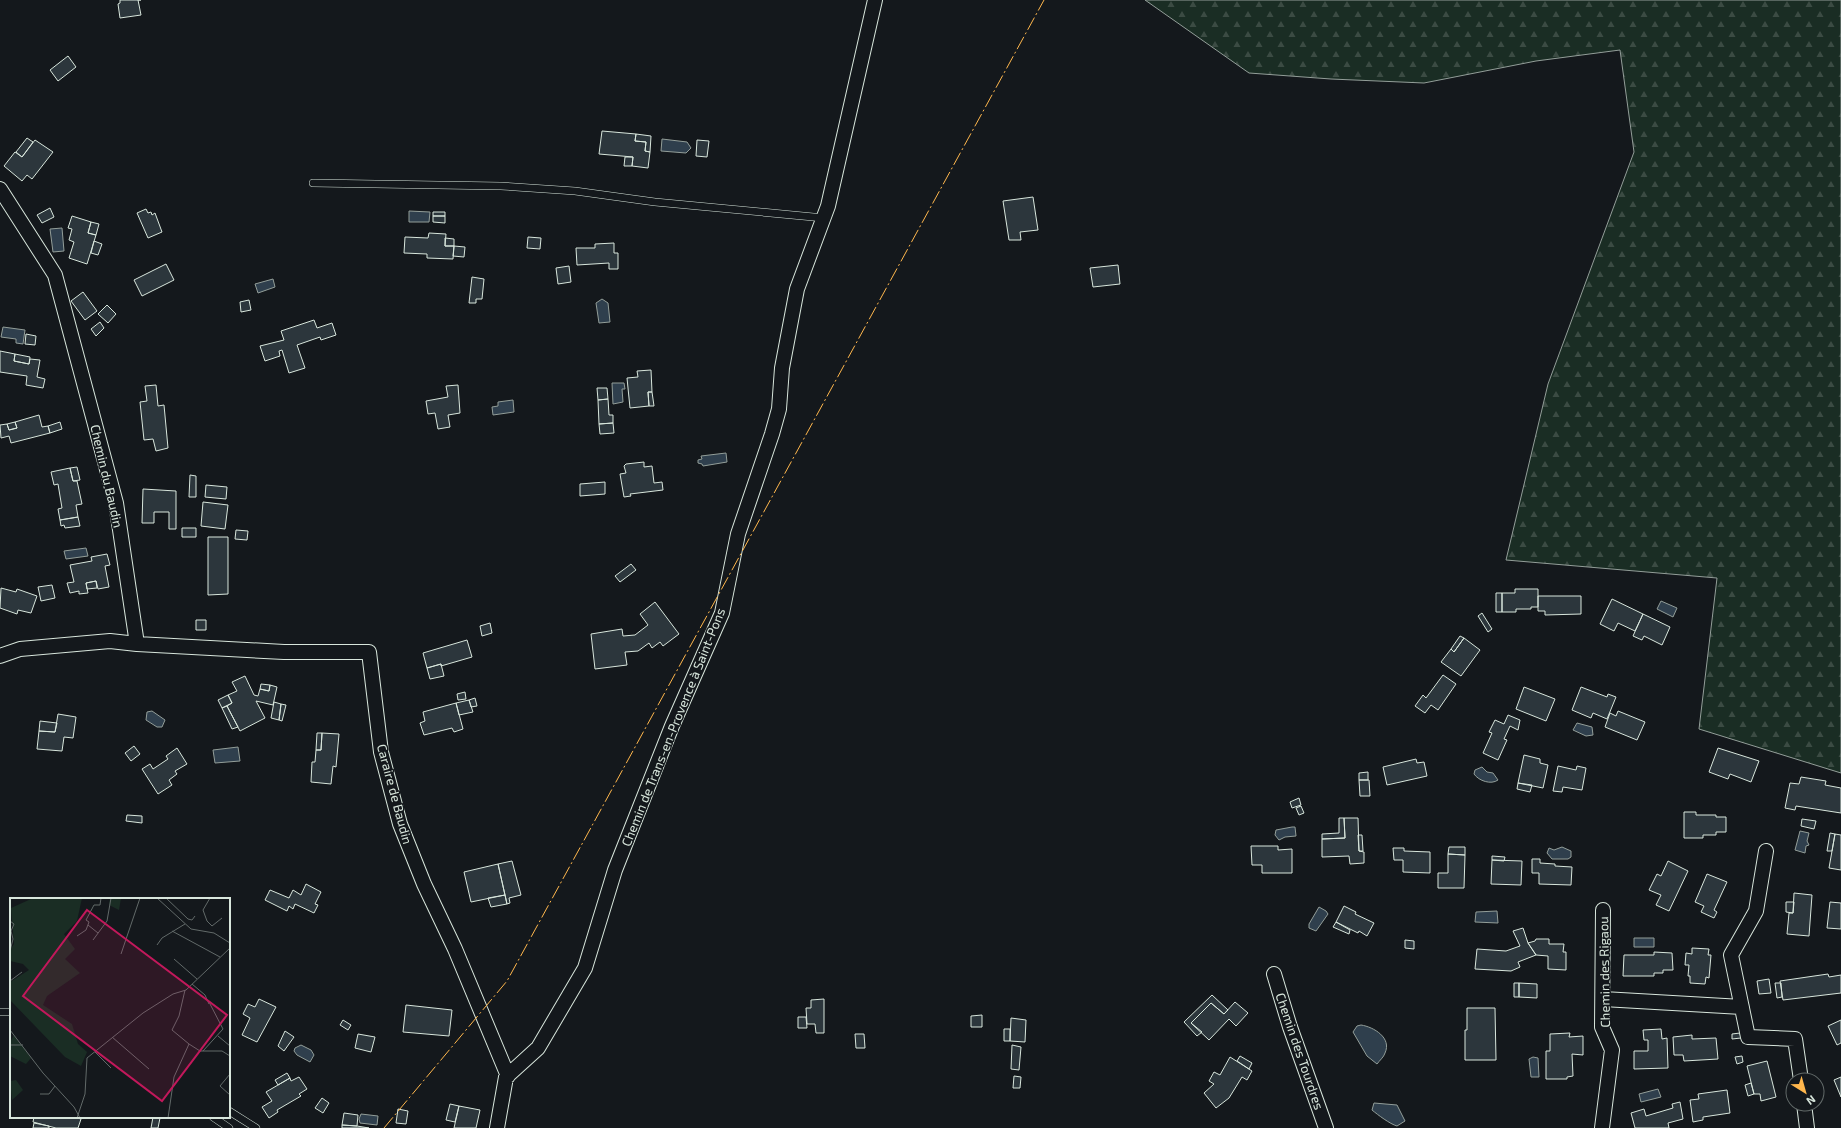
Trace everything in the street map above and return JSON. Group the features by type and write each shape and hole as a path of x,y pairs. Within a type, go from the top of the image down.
{"street":[{"name":"Chemin de Trans-en-Provence à Saint-Pons","path":"508,1076 538,1048 585,968 615,870 672,726 722,613 738,534 779,409 782,368 797,289 828,206 875,0"},
{"name":"Chemin du Baudin","path":"0,189 54,275 116,503 137,644"},
{"path":"0,656 20,649 110,641 137,644"},
{"name":"Caraire de Baudin","path":"137,644 284,652 369,652 381,752 400,824 424,884 455,949 508,1076"},
{"path":"1766,852 1756,911 1731,955 1748,1038 1795,1039 1800,1072"},
{"name":"Chemin des Rigaou","path":"1602,1128 1612,1050 1602,1027 1603,999 1601,968 1603,910"},
{"name":"Chemin des Tourdres","path":"1274,974 1290,1027 1326,1128"},
{"path":"1603,999 1742,1007"},
{"path":"497,1128 506,1077 508,1076"},
{"path":"1805,1112 1807,1128"}],"lane":[{"path":"313,183 516,187 575,191 655,202 824,218"},
{"path":"230,1112 256,1128"},
{"path":"214,1118 229,1128"}],"green space":[{"path":"1145,0 1841,0 1841,773 1699,729 1717,578 1506,560 1548,384 1634,152 1620,50 1536,61 1424,83 1331,79 1249,73"}],"water":[{"path":"662,139 687,142 691,148 686,153 661,151"},
{"path":"409,211 430,212 429,222 409,222"},
{"path":"62,228 64,251 53,252 50,229"},
{"path":"273,279 275,287 258,293 255,284"},
{"path":"602,299 608,303 610,322 599,323 596,303"},
{"path":"3,327 25,330 23,344 16,343 16,339 1,337"},
{"path":"612,383 624,383 625,389 622,389 623,402 613,404"},
{"path":"513,400 514,412 493,415 492,407 498,406 498,402"},
{"path":"726,453 727,462 703,466 702,464 698,463 698,460 702,459 701,456"},
{"path":"86,548 88,556 66,559 64,551"},
{"path":"1661,601 1677,608 1673,617 1657,609"},
{"path":"152,711 165,720 162,727 157,727 146,720 147,712"},
{"path":"1577,723 1592,727 1593,735 1586,736 1573,730"},
{"path":"238,747 240,761 215,763 213,750"},
{"path":"1482,767 1487,772 1493,773 1498,780 1489,782 1476,776 1474,774 1475,770"},
{"path":"1295,827 1296,836 1285,837 1279,840 1275,835 1276,830"},
{"path":"1800,831 1809,833 1807,841 1809,845 1806,846 1805,853 1795,850"},
{"path":"1562,847 1571,851 1571,857 1568,859 1552,859 1547,853 1549,848 1554,850"},
{"path":"1319,907 1328,914 1316,931 1309,928 1309,924"},
{"path":"1497,911 1498,923 1475,922 1476,912"},
{"path":"1634,938 1654,938 1654,947 1634,947"},
{"path":"1361,1025 1371,1028 1384,1038 1387,1048 1383,1057 1377,1064 1367,1056 1353,1032 1357,1026"},
{"path":"301,1045 311,1050 314,1055 310,1062 297,1055 294,1051 295,1048"},
{"path":"1533,1057 1538,1058 1539,1077 1531,1077 1529,1059"},
{"path":"1658,1089 1661,1097 1641,1102 1639,1094"},
{"path":"1374,1103 1397,1105 1405,1121 1397,1126 1391,1123 1372,1110"},
{"path":"361,1114 378,1116 377,1125 360,1123 359,1119"}],"building":[{"path":"120,0 138,0 141,15 120,18 118,4 120,3"},
{"path":"68,56 76,67 58,81 50,70"},
{"path":"602,131 636,134 635,141 646,142 645,151 650,152 648,168 632,166 633,157 599,154"},
{"path":"636,134 651,136 650,152 645,151 646,142 635,141"},
{"path":"27,138 33,142 22,157 16,152"},
{"path":"35,140 53,152 32,179 27,175 22,181 4,166 15,152 22,157"},
{"path":"697,140 709,141 707,157 696,156"},
{"path":"625,157 633,157 632,166 624,166"},
{"path":"1033,197 1038,230 1020,232 1021,240 1009,240 1003,201"},
{"path":"50,208 54,217 42,223 37,215"},
{"path":"146,209 148,213 151,212 152,215 155,213 162,232 148,238 137,213"},
{"path":"433,212 445,212 445,216 433,216"},
{"path":"72,216 91,222 88,233 96,235 87,264 69,258 74,242 69,240 72,229 68,228"},
{"path":"433,216 445,216 445,223 433,222"},
{"path":"91,222 99,224 96,235 88,233"},
{"path":"429,233 446,234 445,246 454,246 453,259 427,258 427,254 404,253 405,237 428,238"},
{"path":"528,237 541,238 540,249 527,248"},
{"path":"445,238 454,239 454,246 445,246"},
{"path":"94,241 102,244 98,255 91,253"},
{"path":"614,243 614,253 618,253 618,269 609,269 609,263 577,265 576,248 595,248 595,244"},
{"path":"454,246 465,247 464,257 453,256"},
{"path":"166,264 174,280 142,296 134,280"},
{"path":"1118,265 1120,284 1093,287 1090,268"},
{"path":"569,266 571,282 558,284 556,268"},
{"path":"472,277 484,279 482,299 476,299 476,303 469,303"},
{"path":"83,292 97,311 85,320 71,301"},
{"path":"249,300 251,310 241,312 240,302"},
{"path":"107,305 116,314 108,323 98,314"},
{"path":"314,320 317,328 332,323 336,335 321,340 320,337 297,345 305,368 289,373 282,350 279,351 280,356 265,361 260,346 284,340 281,331"},
{"path":"100,322 104,328 96,336 91,329"},
{"path":"26,334 36,336 35,345 25,344"},
{"path":"0,351 15,354 14,361 29,364 30,359 40,360 37,377 45,379 43,388 26,385 27,376 0,372"},
{"path":"15,354 30,357 29,364 14,361"},
{"path":"651,370 652,392 648,392 649,406 630,408 627,378 638,377 637,371"},
{"path":"156,385 158,406 164,405 168,448 156,451 153,439 144,440 140,402 147,401 145,386"},
{"path":"458,385 460,413 448,415 450,427 438,429 435,413 428,414 426,401 448,397 446,386"},
{"path":"597,388 607,388 608,399 598,400"},
{"path":"648,392 652,392 654,406 649,406"},
{"path":"608,399 609,415 613,415 613,423 599,424 598,400"},
{"path":"39,415 42,427 48,426 50,433 11,443 9,436 1,438 0,425 7,424 9,430 17,428 15,422"},
{"path":"15,422 17,428 9,430 7,424"},
{"path":"60,422 62,429 50,433 48,426"},
{"path":"613,423 614,433 600,434 599,424"},
{"path":"644,462 644,467 652,466 654,483 662,482 663,490 630,494 631,496 624,497 620,474 626,473 624,466 626,464"},
{"path":"77,467 80,480 73,481 70,468"},
{"path":"70,468 73,481 77,481 82,504 76,505 78,517 60,520 58,509 62,508 58,484 54,485 51,472"},
{"path":"190,475 196,476 196,497 189,497"},
{"path":"605,482 605,494 580,496 580,484"},
{"path":"206,485 227,487 226,499 205,497"},
{"path":"143,489 176,491 176,529 169,529 169,512 154,512 154,523 142,523"},
{"path":"203,502 228,505 225,529 201,526"},
{"path":"78,517 80,526 65,528 64,525 61,526 60,520"},
{"path":"182,528 196,528 196,537 182,537"},
{"path":"236,530 248,531 247,540 235,539"},
{"path":"208,537 228,537 228,594 208,595"},
{"path":"107,554 110,565 105,566 109,587 98,589 96,581 86,583 88,593 79,594 79,591 70,593 67,583 74,582 70,565 92,561 91,557"},
{"path":"631,564 636,570 620,582 615,576"},
{"path":"96,581 97,588 87,589 86,583"},
{"path":"52,585 55,598 41,601 38,587"},
{"path":"1,588 16,592 17,589 37,596 31,613 18,610 17,614 0,608"},
{"path":"1515,589 1538,589 1538,607 1531,607 1531,609 1516,609 1516,612 1502,612 1502,593 1515,593"},
{"path":"1496,593 1502,593 1502,612 1496,612"},
{"path":"1538,596 1581,596 1581,614 1545,615 1545,611 1538,611"},
{"path":"1612,599 1643,614 1635,631 1618,623 1614,631 1600,624"},
{"path":"655,602 679,634 663,646 660,642 652,648 649,643 638,651 625,652 627,665 595,669 591,634 622,629 623,636 635,635 648,625 640,614"},
{"path":"1482,613 1492,629 1488,632 1478,616"},
{"path":"1643,614 1670,627 1662,645 1644,636 1642,640 1633,636"},
{"path":"196,620 206,620 206,630 196,630"},
{"path":"490,623 492,633 482,636 480,626"},
{"path":"1460,636 1464,638 1454,652 1451,649"},
{"path":"1464,638 1480,650 1461,676 1441,662 1451,649 1454,652"},
{"path":"467,640 472,657 441,666 441,664 427,668 423,653"},
{"path":"441,664 444,676 430,679 427,668"},
{"path":"1443,675 1456,684 1438,710 1431,705 1425,713 1415,706 1423,695 1426,698"},
{"path":"245,676 254,695 258,696 260,689 269,691 270,685 277,687 273,705 256,701 265,718 240,731 227,706 232,703 228,695 237,691 232,682"},
{"path":"261,684 270,685 269,691 260,689"},
{"path":"1524,687 1555,699 1546,721 1516,709"},
{"path":"1581,687 1607,697 1608,694 1616,697 1607,719 1593,713 1591,718 1572,710"},
{"path":"465,692 466,699 458,700 457,694"},
{"path":"228,695 232,703 222,708 218,700"},
{"path":"475,698 477,706 471,707 469,700"},
{"path":"469,700 473,712 459,715 456,703"},
{"path":"274,702 281,704 279,720 271,718"},
{"path":"456,703 463,729 454,732 452,728 424,735 420,723 425,721 423,712"},
{"path":"281,704 286,705 282,721 279,720"},
{"path":"227,706 238,727 232,729 222,708"},
{"path":"1618,711 1645,722 1637,740 1605,727 1610,713 1616,716"},
{"path":"58,714 76,717 73,738 64,737 62,751 37,749 39,731 55,732"},
{"path":"1508,715 1520,720 1518,730 1510,726 1504,739 1507,740 1498,760 1483,753 1492,733 1489,732 1495,720 1504,724"},
{"path":"40,721 57,723 55,732 39,731"},
{"path":"317,733 322,733 321,750 316,750"},
{"path":"322,733 339,734 336,767 333,766 331,784 311,782 312,762 315,762 316,750 321,750"},
{"path":"134,746 140,754 131,761 125,753"},
{"path":"177,748 187,764 175,771 177,774 169,780 172,785 158,794 142,769 150,764 153,769 168,759 166,756"},
{"path":"1718,748 1759,761 1751,782 1730,774 1728,779 1709,772"},
{"path":"1524,755 1540,759 1540,763 1548,765 1543,788 1518,783"},
{"path":"1416,759 1417,763 1424,762 1427,776 1387,785 1383,767"},
{"path":"1558,766 1576,770 1577,766 1586,768 1582,790 1563,787 1562,792 1553,791"},
{"path":"1368,772 1368,780 1359,780 1359,773"},
{"path":"1801,777 1826,781 1825,785 1841,788 1841,813 1796,806 1795,810 1785,808 1790,783 1799,784"},
{"path":"1359,780 1369,780 1370,796 1360,796"},
{"path":"1518,783 1532,785 1530,792 1517,789"},
{"path":"1299,798 1301,805 1292,808 1290,802"},
{"path":"1301,806 1304,813 1299,815 1296,808"},
{"path":"1684,812 1696,812 1696,815 1716,815 1716,817 1726,817 1726,832 1716,832 1716,835 1703,835 1703,838 1684,838"},
{"path":"127,815 142,816 142,823 126,821"},
{"path":"1339,818 1344,818 1345,838 1322,839 1322,834 1339,833"},
{"path":"1344,818 1358,818 1359,851 1364,852 1364,863 1350,864 1349,856 1322,857 1322,839 1345,838"},
{"path":"1802,819 1816,821 1814,829 1801,826"},
{"path":"1830,833 1835,834 1832,851 1827,851"},
{"path":"1835,834 1841,835 1841,870 1829,868"},
{"path":"1358,835 1362,835 1363,851 1359,851"},
{"path":"1251,846 1278,846 1278,850 1292,849 1292,873 1262,873 1262,865 1252,865"},
{"path":"1449,847 1465,847 1465,855 1448,854"},
{"path":"1393,848 1404,848 1404,851 1430,852 1430,873 1403,872 1403,860 1394,860"},
{"path":"1448,854 1465,855 1464,888 1438,888 1438,873 1448,873"},
{"path":"1492,856 1505,857 1504,861 1492,860"},
{"path":"1532,859 1540,859 1540,863 1555,864 1555,866 1572,867 1571,885 1539,884 1539,873 1532,873"},
{"path":"1492,860 1522,861 1521,885 1491,884"},
{"path":"512,861 521,895 509,898 510,903 507,904 498,864"},
{"path":"1668,861 1688,871 1669,911 1656,905 1661,895 1649,890 1657,874 1661,876"},
{"path":"498,864 505,895 471,902 464,872"},
{"path":"1707,874 1727,882 1714,910 1717,912 1714,918 1701,912 1704,906 1695,902"},
{"path":"306,884 321,892 315,904 318,905 314,913 295,904 293,909 289,906 287,911 265,900 270,890 289,898 293,890 301,895"},
{"path":"1794,893 1812,895 1809,936 1787,934 1789,913 1793,913"},
{"path":"505,895 507,904 491,907 488,898"},
{"path":"1786,902 1794,902 1793,913 1786,912"},
{"path":"1830,902 1841,903 1841,929 1827,928"},
{"path":"1344,906 1356,912 1355,914 1374,923 1367,936 1359,931 1358,933 1336,922"},
{"path":"1336,922 1350,930 1349,934 1333,927"},
{"path":"1523,928 1528,943 1536,955 1518,962 1520,967 1511,971 1475,969 1477,949 1506,951 1520,946 1513,931"},
{"path":"1536,939 1549,939 1549,944 1564,944 1563,952 1566,952 1566,970 1548,969 1548,956 1536,955 1528,943 1535,941"},
{"path":"1405,940 1414,941 1414,949 1405,948"},
{"path":"1692,948 1709,949 1708,955 1711,955 1709,978 1706,977 1705,984 1690,983 1690,976 1688,976 1689,965 1685,965 1686,953 1692,954"},
{"path":"1654,952 1672,953 1673,970 1663,970 1663,973 1654,973 1654,976 1623,976 1624,955 1654,955"},
{"path":"1828,974 1829,977 1841,975 1841,993 1783,1000 1780,981"},
{"path":"1769,979 1771,993 1759,994 1757,981"},
{"path":"1514,983 1519,983 1519,997 1514,997"},
{"path":"1519,983 1537,984 1537,998 1519,997"},
{"path":"1775,983 1781,983 1782,997 1777,998"},
{"path":"1212,995 1228,1010 1224,1014 1211,1003 1191,1023 1202,1032 1197,1036 1184,1022"},
{"path":"259,999 276,1007 257,1042 242,1035 250,1018 243,1014 248,1004 255,1007"},
{"path":"824,999 824,1033 816,1033 815,1024 807,1024 806,1008 811,1008 811,1000"},
{"path":"1235,1002 1248,1013 1236,1026 1229,1019 1209,1040 1191,1023 1211,1003 1224,1014"},
{"path":"406,1005 452,1010 449,1036 403,1032"},
{"path":"1467,1008 1495,1008 1496,1060 1465,1060"},
{"path":"982,1015 982,1027 971,1027 971,1016"},
{"path":"798,1017 806,1017 807,1028 798,1028"},
{"path":"1011,1018 1026,1020 1025,1042 1010,1041"},
{"path":"343,1020 351,1025 348,1030 340,1025"},
{"path":"1841,1020 1841,1043 1837,1045 1828,1026"},
{"path":"1004,1029 1010,1029 1010,1041 1004,1041"},
{"path":"1661,1029 1662,1039 1667,1038 1668,1068 1634,1069 1634,1051 1648,1051 1648,1040 1644,1040 1643,1030"},
{"path":"285,1031 294,1037 284,1051 278,1046"},
{"path":"1570,1033 1569,1037 1583,1036 1583,1055 1572,1054 1573,1076 1567,1077 1567,1079 1546,1079 1546,1051 1550,1051 1550,1034"},
{"path":"1740,1033 1741,1038 1732,1039 1732,1034"},
{"path":"358,1034 375,1037 371,1052 355,1048"},
{"path":"855,1034 864,1034 865,1048 856,1048"},
{"path":"1692,1035 1692,1039 1716,1038 1718,1059 1684,1061 1683,1055 1674,1055 1673,1037"},
{"path":"1012,1045 1021,1047 1019,1070 1011,1069"},
{"path":"1240,1056 1252,1063 1249,1069 1237,1061"},
{"path":"1742,1056 1743,1062 1737,1064 1735,1057"},
{"path":"1230,1057 1252,1071 1247,1080 1242,1077 1229,1098 1216,1108 1204,1093 1214,1084 1209,1081 1214,1072 1220,1075"},
{"path":"1767,1061 1776,1097 1761,1101 1760,1094 1754,1094 1747,1066"},
{"path":"287,1073 290,1078 278,1085 275,1080"},
{"path":"1014,1076 1021,1077 1020,1088 1013,1088"},
{"path":"299,1077 307,1089 299,1094 301,1096 277,1110 278,1112 269,1118 262,1107 272,1101 266,1092 290,1078 291,1081"},
{"path":"1841,1077 1841,1097 1834,1080"},
{"path":"1751,1083 1754,1094 1748,1096 1745,1085"},
{"path":"1727,1090 1730,1113 1703,1117 1703,1120 1693,1122 1690,1100 1699,1099 1698,1094"},
{"path":"322,1098 329,1103 323,1113 315,1108"},
{"path":"1680,1102 1683,1119 1668,1123 1669,1128 1635,1128 1631,1113 1644,1109 1646,1116 1673,1108 1672,1104"},
{"path":"450,1104 459,1106 455,1122 446,1120"},
{"path":"459,1106 480,1110 476,1128 454,1128"},
{"path":"398,1109 408,1111 406,1124 396,1123"},
{"path":"344,1113 358,1115 357,1126 342,1125"},
{"path":"34,1118 81,1119 78,1128 56,1128 33,1122"},
{"path":"153,1118 160,1118 158,1128 151,1128"},
{"path":"34,1123 49,1126 49,1128 33,1128"},
{"path":"342,1125 357,1126 369,1128 342,1128"}],"power":[{"path":"384,1128 507,981 1044,0"}]}
